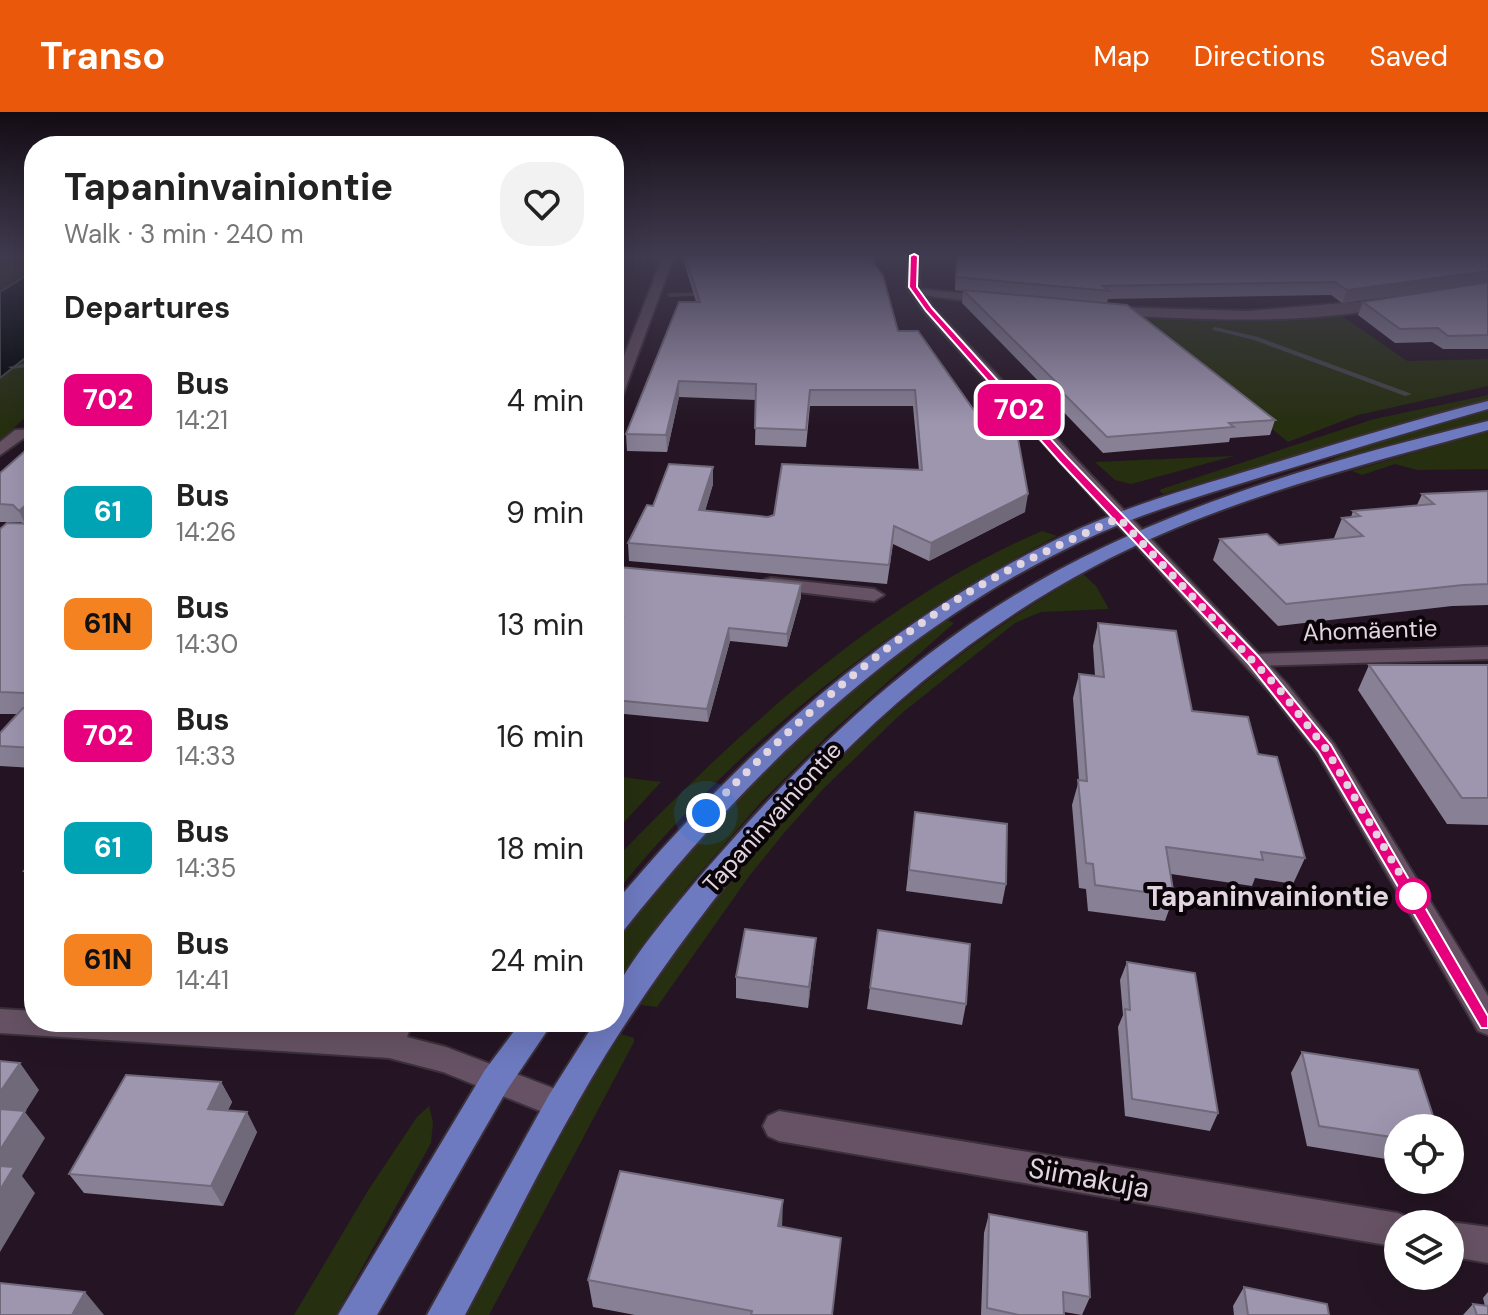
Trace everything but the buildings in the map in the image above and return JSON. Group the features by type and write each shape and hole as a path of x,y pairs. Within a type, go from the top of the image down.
{"main road":[{"name":"Tapaninvainiontie","path":"624,911 681,840 760,758 844,683 966,594 1119,518 1367,439 1488,405"},
{"name":"Tapaninvainiontie","path":"624,1004 721,867 807,773 886,699 1005,610 1088,561 1252,497 1488,425"},
{"path":"356,1315 496,1080 531,1032"},
{"name":"Tapaninvainiontie","path":"445,1315 560,1105 606,1032"}],"street":[{"path":"624,374 648,312"},
{"path":"931,312 1140,541 1254,660 1326,749 1488,1022"},
{"path":"1211,312 1295,312"},
{"path":"0,450 24,435"},
{"path":"753,583 874,595"},
{"name":"Ahomäentie","path":"1254,660 1488,653"},
{"path":"0,1021 24,1022"},
{"path":"333,1032 393,1034 446,1060 560,1105"},
{"name":"Siimakuja","path":"779,1126 1384,1228"},
{"path":"1464,1241 1488,1245"}],"green space":[{"path":"1339,314 1407,361 1488,359 1488,386 1358,415 1288,442 1132,315"},
{"path":"24,359 24,418 0,441 0,378"},
{"path":"1488,395 1488,400 1163,494 1159,490 1374,419"},
{"path":"1488,410 1488,420 1336,463 1330,460 1366,445"},
{"path":"1488,431 1488,469 1417,470 1395,464 1362,475 1352,471"},
{"path":"1234,456 1131,484 1115,480 1095,462"},
{"path":"1042,531 1057,536 933,608 817,692 710,788 624,883 624,851 715,760 816,671 870,630 982,560"},
{"path":"1083,574 1096,586 1109,609 1041,612 1015,623 902,713 824,788 784,833 750,875 657,1007 641,1005 733,877 836,762 892,710 952,661"},
{"path":"945,619 954,623 830,733 762,801 690,884 624,973 624,928 676,863 769,765 856,685"},
{"path":"624,777 661,782 624,822"},
{"path":"621,1034 634,1038 634,1042 489,1315 465,1315 585,1091"},
{"path":"429,1106 433,1122 431,1143 336,1315 294,1315 369,1189 417,1117"}],"shaded area":[{"path":"0,312 24,312 24,359 0,378"}],"waterway":[{"path":"1215,329 1256,338 1408,394"},
{"path":"12,367 24,365"}],"bus line":[{"name":"702","path":"931,312 1063,459 1279,689 1326,749 1488,1022"}],"place":[{"name":"Tapaninvainiontie","path":"1413,896"}],"route":[{"path":"706,813 760,758 844,683 966,594 1119,518 1254,660 1326,749 1413,896"}]}
